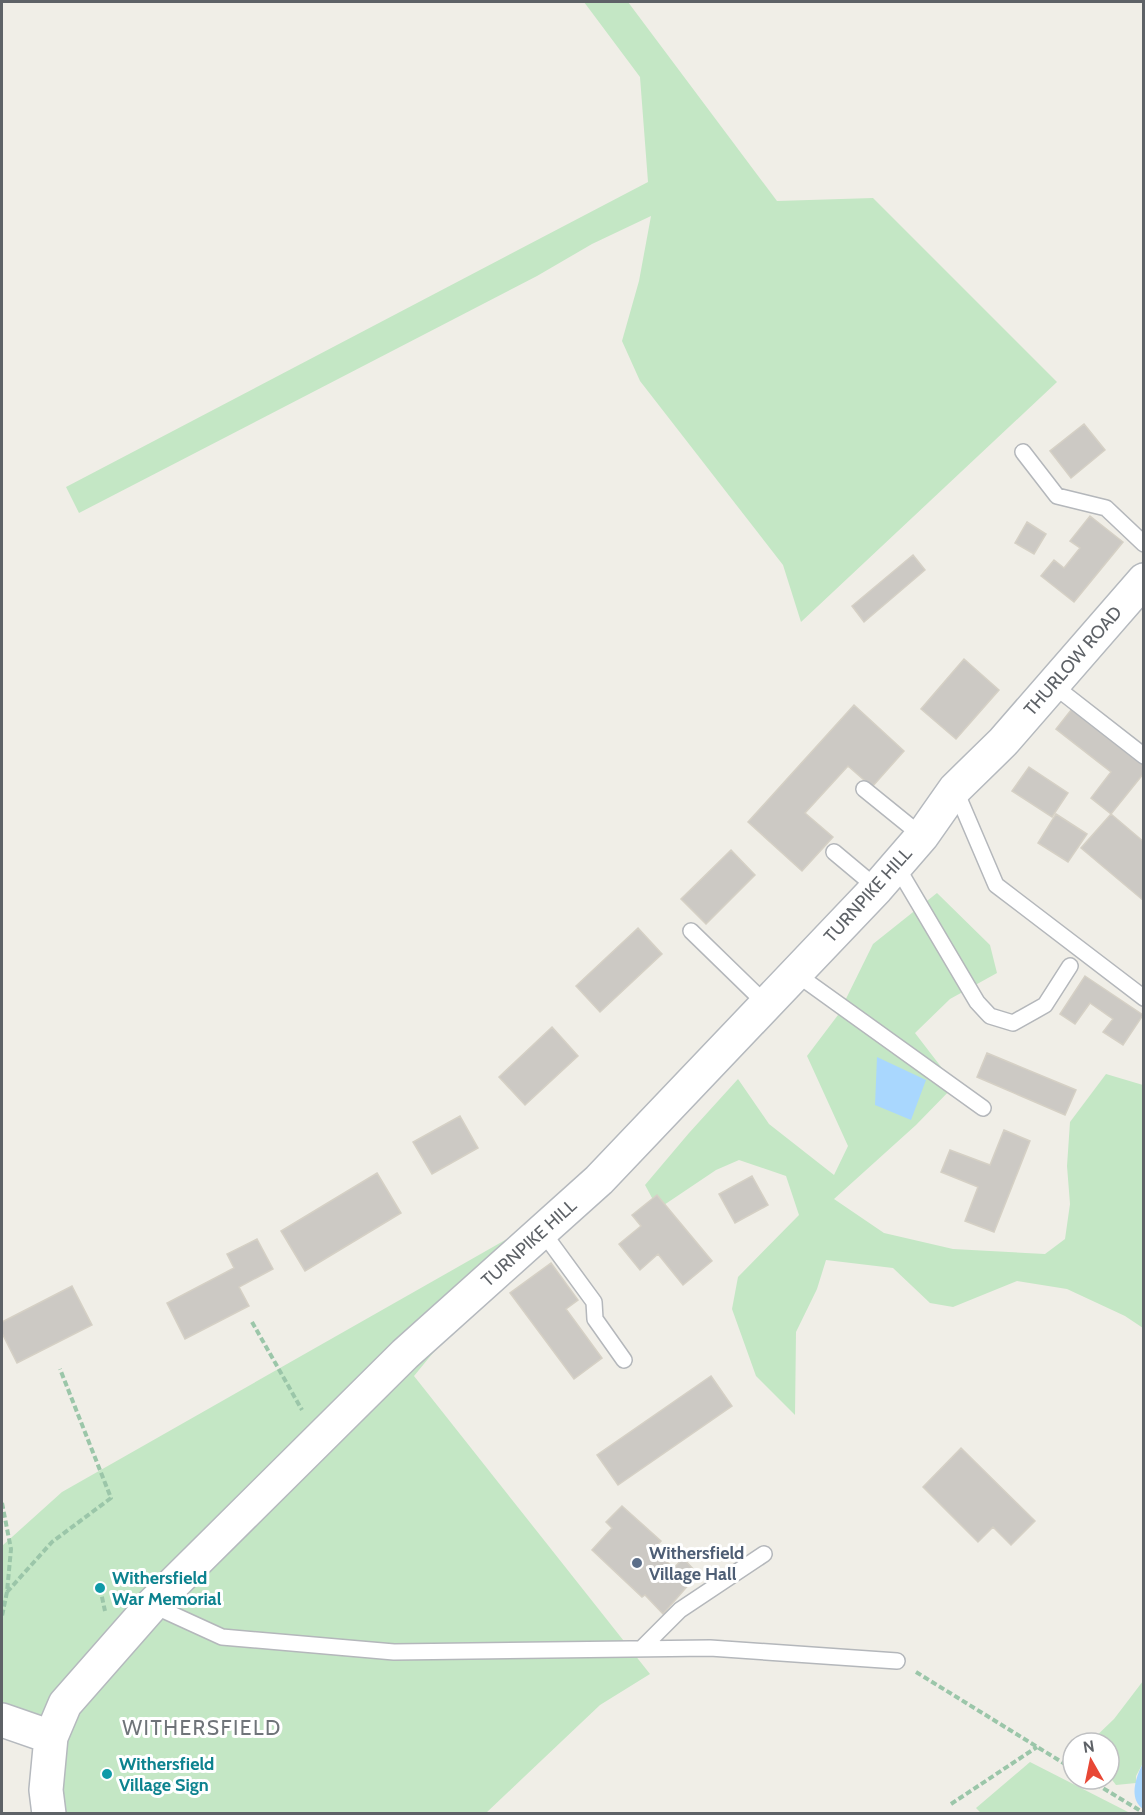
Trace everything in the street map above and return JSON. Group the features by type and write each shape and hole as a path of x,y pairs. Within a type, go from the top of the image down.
{"street":[{"name":"THURLOW ROAD","path":"1003,742 1143,580"},
{"name":"TURNPIKE HILL","path":"49,1814 46,1790 51,1737 65,1704 152,1605 405,1354 599,1180 886,877 922,836 956,789 1003,742"},
{"path":"2,1720 51,1737"}],"lane":[{"path":"1023,452 1057,496 1106,508 1143,544"},
{"path":"1053,685 1143,756"},
{"path":"864,789 922,836"},
{"path":"956,789 996,885 1143,998"},
{"path":"834,852 886,877 977,1002 990,1016 1013,1023 1045,1005 1070,966"},
{"path":"691,931 766,1004"},
{"path":"795,973 983,1108"},
{"path":"542,1231 594,1302 595,1319 624,1360"},
{"path":"641,1649 680,1610 764,1554"},
{"path":"152,1605 222,1637 394,1652 710,1648 897,1661"}],"path":[{"path":"252,1322 319,1439"},
{"path":"7,1592 52,1542 111,1497 60,1369"},
{"path":"2,1503 11,1549 2,1616"},
{"path":"897,1661 1061,1762"},
{"path":"951,1804 1037,1747"},
{"path":"1107,1791 1143,1813"}],"green space":[{"path":"584,2 628,2 777,201 873,198 1057,382 801,622 783,565 640,381 622,341 639,281 651,216 592,244 537,276 79,513 66,487 648,182 640,77"},
{"path":"937,893 990,945 997,973 950,999 915,1033 955,1085 916,1125 834,1199 884,1233 953,1249 1045,1254 1065,1239 1070,1204 1067,1166 1070,1122 1106,1074 1143,1085 1143,1328 1125,1316 1067,1289 1017,1281 953,1307 930,1303 893,1268 826,1260 817,1289 796,1332 795,1415 756,1376 732,1309 738,1277 799,1215 786,1176 739,1160 716,1170 658,1209 645,1185 738,1079 769,1124 834,1175 848,1146 807,1056 838,1015 873,944"},
{"path":"544,1218 414,1376 650,1674 600,1705 486,1813 49,1813 51,1737 2,1720 2,1546 62,1492"},
{"path":"1143,1681 1143,1763 1136,1776 1136,1783 1121,1784 1121,1731 1102,1731 1114,1719"},
{"path":"1030,1762 1061,1778 1061,1791 1087,1791 1130,1813 981,1813 976,1808"}],"water":[{"path":"877,1057 926,1080 911,1120 875,1105"},
{"path":"1143,1763 1143,1809 1136,1799 1135,1787"}],"building":[{"path":"1084,424 1105,450 1071,478 1050,451"},
{"path":"1090,516 1123,542 1074,602 1041,576 1054,560 1064,568 1080,548 1070,541"},
{"path":"1027,522 1046,534 1034,554 1015,543"},
{"path":"913,555 925,570 864,622 852,606"},
{"path":"964,659 999,690 956,739 921,709"},
{"path":"854,705 904,751 872,787 848,766 805,813 833,837 802,871 748,822"},
{"path":"1075,705 1144,759 1144,773 1111,814 1091,798 1111,772 1056,729"},
{"path":"1029,767 1068,793 1052,817 1012,791"},
{"path":"1056,814 1087,834 1068,862 1038,843"},
{"path":"1111,814 1144,842 1144,901 1081,848"},
{"path":"731,850 755,875 706,924 681,899"},
{"path":"638,928 662,954 600,1012 576,986"},
{"path":"1085,976 1143,1015 1123,1045 1103,1032 1113,1019 1090,1003 1075,1024 1060,1014"},
{"path":"552,1027 578,1056 525,1105 499,1077"},
{"path":"987,1053 1076,1090 1065,1115 977,1077"},
{"path":"460,1116 478,1148 432,1174 413,1142"},
{"path":"1004,1130 1030,1141 994,1232 965,1221 978,1187 941,1172 950,1150 990,1165"},
{"path":"377,1173 401,1213 305,1271 281,1231"},
{"path":"752,1176 768,1205 735,1223 719,1194"},
{"path":"657,1195 712,1261 683,1285 658,1254 640,1270 619,1244 641,1226 632,1215"},
{"path":"257,1239 273,1269 239,1287 249,1306 185,1339 167,1303 234,1268 227,1254"},
{"path":"551,1263 578,1300 566,1309 602,1358 574,1379 510,1293"},
{"path":"72,1286 92,1325 17,1363 2,1333 2,1322"},
{"path":"711,1376 732,1406 618,1485 597,1455"},
{"path":"961,1448 1035,1521 1011,1545 993,1527 978,1542 923,1487"},
{"name":"Withersfield Village Hall","path":"622,1506 661,1541 653,1550 674,1568 683,1558 698,1574 663,1614 645,1595 642,1597 592,1550 612,1528 606,1522"}],"place":[{"name":"Withersfield Village Hall","path":"637,1563"},
{"name":"Withersfield War Memorial","path":"100,1588"},
{"name":"Withersfield Village Sign","path":"107,1774"}],"district":[{"name":"WITHERSFIELD","path":"202,1728"}]}
